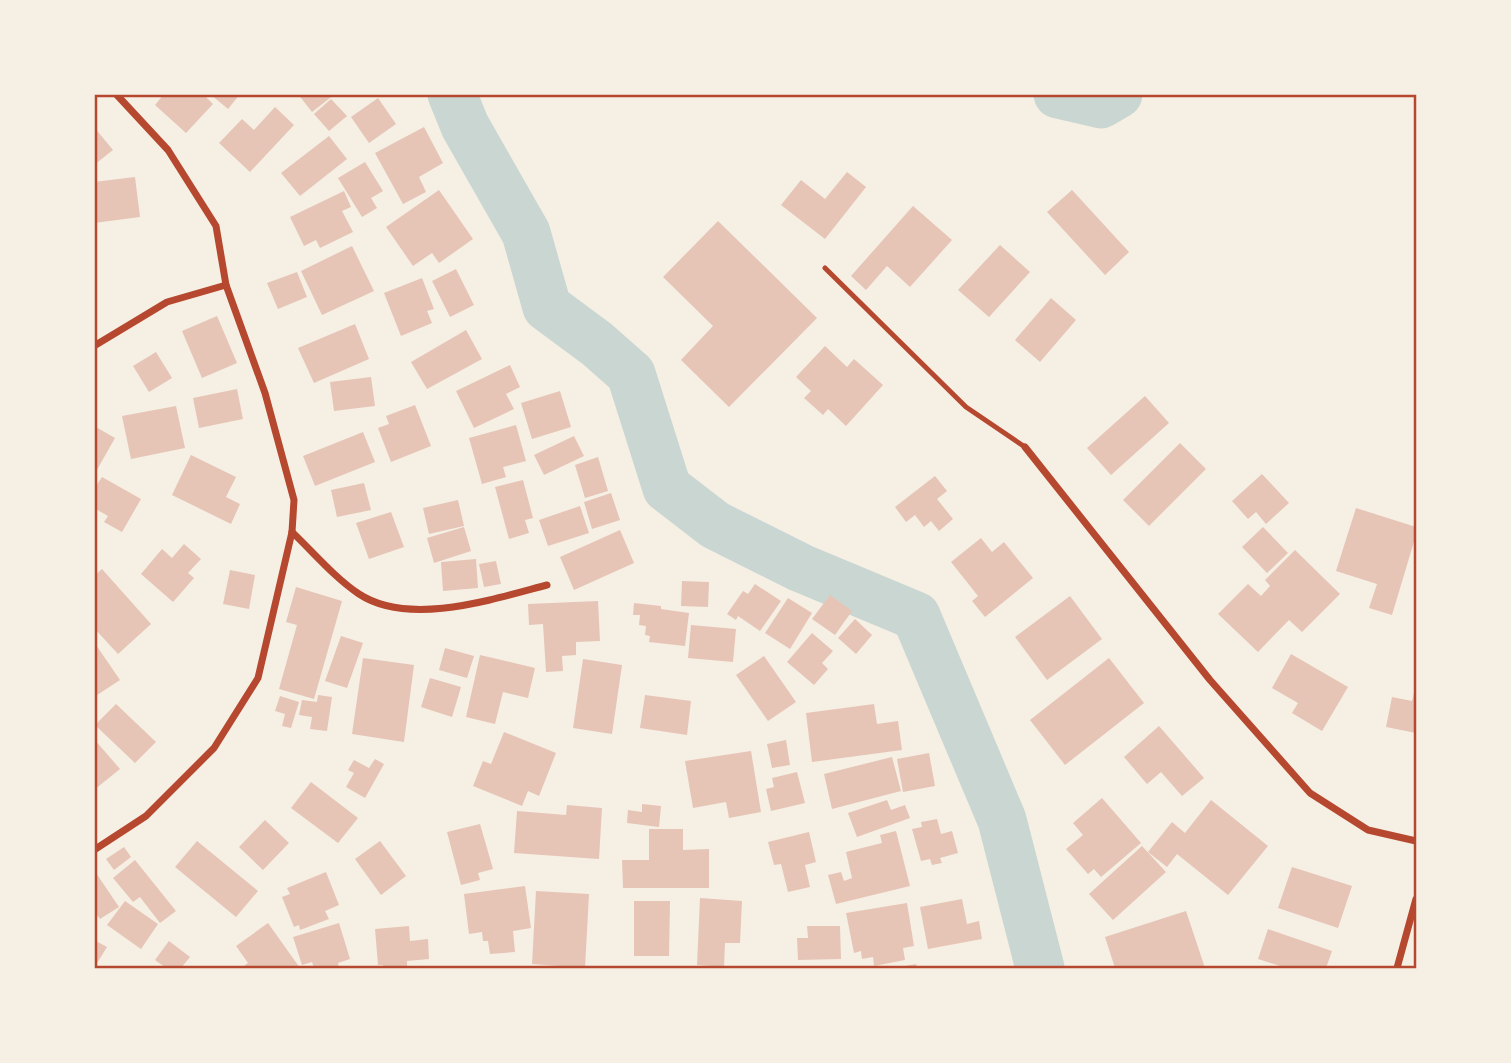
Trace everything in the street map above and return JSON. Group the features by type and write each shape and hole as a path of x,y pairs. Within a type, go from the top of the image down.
{"street":[{"path":"94,850 146,816 214,748 258,678 292,532 294,500 269,406 226,285 216,226 168,150 116,94"},
{"path":"94,346 167,302 226,285"},
{"path":"1025,447 1210,680 1310,793 1368,830 1416,841"},
{"path":"292,532 345,583 361,595 382,605 414,609 467,606 547,586"},
{"path":"1397,968 1416,899"}],"lane":[{"path":"825,268 965,407 1025,447"}],"building":[{"path":"164,94 203,94 213,104 186,133 155,105"},
{"path":"210,94 240,94 228,109"},
{"path":"298,94 335,94 312,112"},
{"path":"378,98 396,124 369,143 351,117"},
{"path":"331,99 347,116 329,131 314,114"},
{"path":"275,107 294,125 250,172 219,143 242,119 254,130"},
{"path":"94,127 113,150 94,165"},
{"path":"424,127 443,163 419,177 426,192 403,204 375,153"},
{"path":"329,136 347,159 300,196 281,173"},
{"path":"365,162 383,191 371,198 377,208 362,217 338,178"},
{"path":"847,172 866,187 825,239 781,205 801,180 825,199"},
{"path":"135,177 140,217 94,223 94,182"},
{"path":"439,190 473,239 439,263 432,253 413,266 386,227"},
{"path":"1072,190 1129,252 1105,275 1047,212"},
{"path":"344,191 351,207 342,211 353,232 320,248 316,240 304,246 290,217"},
{"path":"913,206 952,240 910,287 887,266 866,290 851,276"},
{"path":"718,221 817,318 729,407 681,360 713,326 663,277"},
{"path":"1000,245 1030,272 989,317 958,290"},
{"path":"352,246 374,291 322,315 301,271"},
{"path":"456,269 474,305 450,317 432,281"},
{"path":"297,272 307,297 278,309 267,283"},
{"path":"422,278 434,309 427,311 432,323 401,336 384,293"},
{"path":"1051,298 1076,320 1040,362 1015,340"},
{"path":"217,316 237,363 202,378 182,331"},
{"path":"355,324 369,359 314,383 298,348"},
{"path":"466,330 482,359 427,389 411,362"},
{"path":"825,346 847,367 854,359 883,385 846,426 828,409 823,415 804,398 811,391 796,377"},
{"path":"156,352 172,378 149,392 133,366"},
{"path":"510,365 520,387 506,394 514,409 474,428 456,391"},
{"path":"371,377 375,406 334,411 330,382"},
{"path":"237,389 243,419 199,428 193,398"},
{"path":"560,391 571,427 532,439 521,403"},
{"path":"1145,396 1169,423 1111,475 1087,448"},
{"path":"415,405 431,446 391,462 378,428 389,424 386,416"},
{"path":"176,406 185,448 131,459 122,416"},
{"path":"516,425 526,461 503,467 506,477 482,484 469,438"},
{"path":"94,426 115,438 94,475"},
{"path":"363,432 375,462 315,486 303,456"},
{"path":"574,436 584,456 544,475 534,455"},
{"path":"1180,443 1206,469 1149,526 1123,500"},
{"path":"191,455 236,477 226,497 240,504 231,524 172,495"},
{"path":"598,457 608,491 585,498 575,465"},
{"path":"1262,474 1289,503 1266,524 1256,512 1248,519 1232,501"},
{"path":"935,476 947,491 937,499 953,519 939,531 931,521 924,527 915,515 906,522 895,507"},
{"path":"102,477 141,499 122,532 104,522 108,516 94,508 94,489"},
{"path":"523,480 533,518 525,520 529,533 509,539 495,487"},
{"path":"364,483 371,510 337,517 331,490"},
{"path":"611,493 620,520 592,529 584,502"},
{"path":"458,500 464,526 429,534 423,508"},
{"path":"580,506 589,533 548,546 539,520"},
{"path":"1356,508 1416,527 1416,535 1392,615 1369,608 1377,584 1336,571"},
{"path":"391,512 404,547 369,559 356,523"},
{"path":"464,527 471,551 434,563 427,538"},
{"path":"1263,527 1288,553 1267,573 1242,547"},
{"path":"620,530 634,563 574,590 560,557"},
{"path":"981,538 992,552 1004,542 1033,578 985,617 972,601 978,596 951,562"},
{"path":"184,544 201,559 188,573 194,578 173,602 141,574 162,549 172,558"},
{"path":"1295,550 1340,594 1302,632 1289,620 1258,652 1218,614 1248,584 1261,596 1270,586 1265,580"},
{"path":"476,559 478,588 443,591 441,562"},
{"path":"496,561 501,584 484,587 479,564"},
{"path":"102,569 151,624 118,654 94,628 94,576"},
{"path":"230,570 255,575 249,609 223,604"},
{"path":"682,581 709,582 708,607 681,606"},
{"path":"755,584 781,601 760,631 738,616 736,620 727,614 743,591 748,594"},
{"path":"296,587 342,601 314,699 279,689 297,625 286,622"},
{"path":"830,595 852,611 835,635 812,619"},
{"path":"1070,596 1102,639 1047,680 1015,637"},
{"path":"788,598 812,613 790,649 765,633"},
{"path":"598,601 600,641 576,642 576,655 562,656 563,671 546,672 543,624 529,625 528,604"},
{"path":"634,603 689,613 685,646 649,642 650,636 645,635 646,626 639,625 640,615 633,615"},
{"path":"855,619 872,635 856,654 838,638"},
{"path":"691,625 736,629 733,662 688,658"},
{"path":"812,633 833,651 822,663 828,669 814,685 787,662"},
{"path":"341,636 363,643 347,688 325,681"},
{"path":"94,642 120,680 94,697"},
{"path":"445,648 474,656 467,678 439,670"},
{"path":"1291,654 1348,687 1322,731 1292,713 1298,703 1272,688"},
{"path":"480,655 535,668 528,698 503,692 495,724 466,717"},
{"path":"764,656 796,702 768,721 736,675"},
{"path":"363,658 414,665 404,742 352,734"},
{"path":"1109,658 1144,703 1065,765 1030,720"},
{"path":"583,659 622,665 612,734 573,728"},
{"path":"430,678 461,687 452,717 421,707"},
{"path":"1414,693 1416,733 1386,727 1392,697 1412,701"},
{"path":"318,695 332,697 327,731 310,729 312,717 299,715 302,700 317,702"},
{"path":"645,695 691,701 687,735 640,728"},
{"path":"280,696 299,702 291,728 282,726 285,714 275,711"},
{"path":"116,704 156,742 135,763 95,725"},
{"path":"874,704 877,724 898,721 902,750 812,762 806,713"},
{"path":"1159,726 1204,778 1182,796 1161,772 1147,784 1124,757"},
{"path":"504,732 556,753 539,796 528,791 522,806 473,786 483,761 491,764"},
{"path":"94,739 120,769 94,790"},
{"path":"786,740 790,765 772,768 767,744"},
{"path":"751,751 761,812 729,818 726,802 693,808 685,761"},
{"path":"929,753 935,786 903,792 897,759"},
{"path":"892,757 901,791 832,809 824,774"},
{"path":"375,759 384,764 365,798 346,787 354,773 348,770 354,760 369,768"},
{"path":"797,772 805,803 771,811 766,789 774,787 772,778"},
{"path":"311,782 358,818 338,843 291,808"},
{"path":"1102,798 1141,843 1101,877 1094,869 1088,874 1066,849 1083,835 1073,823"},
{"path":"887,800 891,810 905,805 910,818 857,837 848,813"},
{"path":"1211,800 1268,846 1228,895 1177,854 1167,867 1148,852 1172,822 1185,833"},
{"path":"642,804 661,806 659,827 627,823 628,810 642,812"},
{"path":"567,805 602,808 599,859 514,853 517,811 566,815"},
{"path":"937,819 941,834 952,831 958,853 940,858 942,863 932,865 930,859 921,861 912,829 922,827 921,822"},
{"path":"265,820 289,843 263,870 239,847"},
{"path":"480,824 493,869 478,873 480,880 461,885 447,832"},
{"path":"649,829 683,829 683,850 709,849 709,888 623,888 622,860 649,860"},
{"path":"896,831 910,886 836,904 828,875 841,872 844,881 852,878 846,852 882,843 880,835"},
{"path":"809,832 816,862 805,865 810,887 788,892 781,864 774,865 768,842"},
{"path":"197,841 258,891 236,917 175,867"},
{"path":"380,841 406,876 381,895 355,859"},
{"path":"1142,846 1166,872 1113,920 1089,894"},
{"path":"124,847 131,857 114,870 106,859"},
{"path":"135,860 176,911 160,923 140,897 133,902 113,878"},
{"path":"1292,867 1352,886 1338,928 1278,908"},
{"path":"94,870 119,907 100,919 94,911"},
{"path":"326,872 339,905 325,911 329,919 300,930 299,925 294,927 282,897 290,894 287,888"},
{"path":"525,886 531,928 513,931 515,952 490,954 488,941 483,941 482,932 469,934 464,894"},
{"path":"536,891 589,894 585,968 532,964"},
{"path":"700,898 742,901 740,943 725,943 724,967 697,965"},
{"path":"962,899 967,924 979,921 982,939 928,949 920,907"},
{"path":"125,901 158,924 141,949 107,925"},
{"path":"634,901 670,901 669,956 634,956"},
{"path":"907,903 914,946 903,948 905,960 874,966 873,957 862,959 861,951 854,953 846,913"},
{"path":"1186,911 1205,968 1115,968 1105,937"},
{"path":"268,923 300,968 241,968 248,963 236,946"},
{"path":"339,923 350,959 338,963 339,968 314,968 312,962 302,965 293,937"},
{"path":"409,926 410,941 428,939 429,959 407,961 407,968 383,968 383,965 378,965 375,929"},
{"path":"807,926 840,926 841,959 798,960 797,938 808,938"},
{"path":"1268,929 1332,951 1326,968 1286,968 1258,959"},
{"path":"94,940 107,947 94,968"},
{"path":"169,941 190,957 181,968 166,968 155,960"},
{"path":"916,964 917,968 899,968 899,967"}],"waterway":[{"path":"452,94 465,126 526,233 547,307 597,344 631,374 667,488 715,525 801,568 916,616 1002,820 1040,968"},
{"path":"1058,94 1101,104 1118,94"}]}
